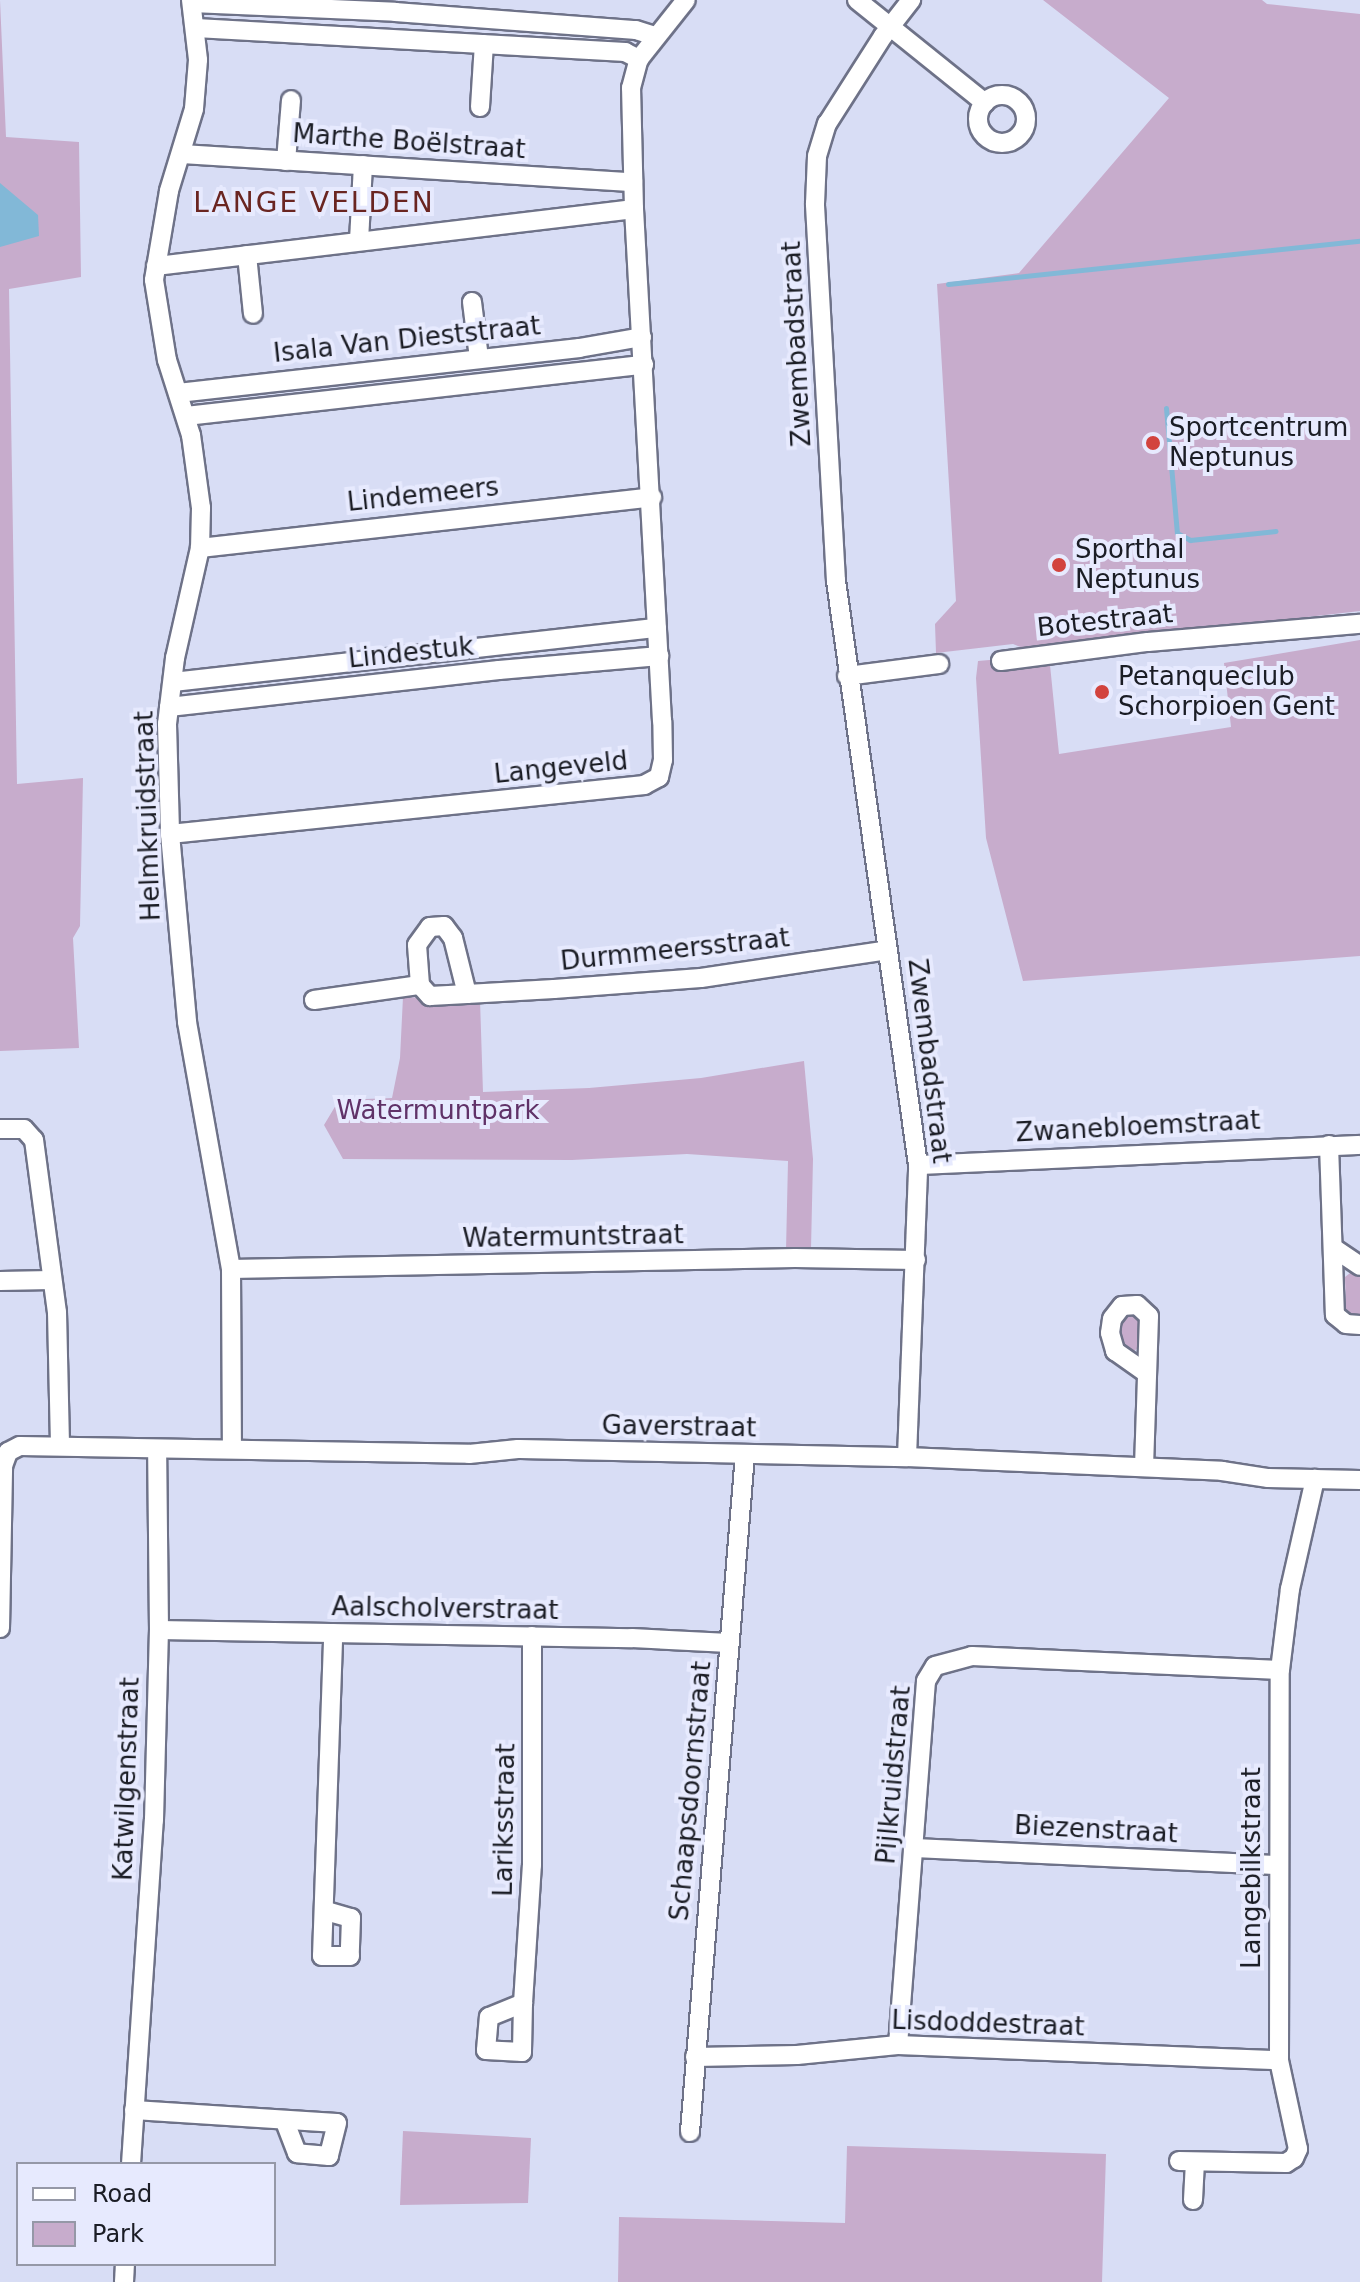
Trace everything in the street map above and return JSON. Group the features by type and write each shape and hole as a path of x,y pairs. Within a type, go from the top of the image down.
{"street":[{"path":"156,266 634,209 631,88 639,59 686,0"},
{"path":"857,0 985,103"},
{"name":"Zwembadstraat","path":"907,1457 918,1165 847,676 834,554 815,204 817,156 827,124 843,95 911,0"},
{"path":"192,2 395,12 636,30 655,36"},
{"name":"Helmkruidstraat","path":"192,2 196,28 195,94 183,154 169,191 156,266 159,321 186,416 201,508 200,548 175,658 169,707 170,834 187,1022 231,1269 232,1448"},
{"path":"373,37 395,12"},
{"path":"196,28 625,52 639,59"},
{"path":"480,107 484,44"},
{"path":"286,161 291,100"},
{"name":"Marthe Boëlstraat","path":"183,154 633,182"},
{"path":"359,241 363,165"},
{"name":"Langeveld","path":"170,834 653,782 659,777 663,760 659,656 634,209"},
{"path":"247,255 253,314"},
{"path":"472,302 479,358"},
{"name":"Isala Van Dieststraat","path":"178,393 642,337"},
{"name":"Isala Van Dieststraat","path":"186,416 644,365"},
{"name":"Lindemeers","path":"200,548 652,497"},
{"name":"Botestraat","path":"1001,661 1148,642 1360,624"},
{"name":"Lindestuk","path":"173,682 657,628"},
{"name":"Lindestuk","path":"169,707 499,670 659,656"},
{"path":"847,676 939,664"},
{"path":"314,1000 420,985 417,945 430,927 444,926 453,938 467,994"},
{"name":"Durmmeersstraat","path":"420,985 430,996 701,978 888,950"},
{"path":"0,1129 24,1129 34,1140 59,1357 60,1446"},
{"path":"1329,1145 1335,1315 1346,1324 1360,1325"},
{"name":"Zwanebloemstraat","path":"918,1165 1360,1145"},
{"path":"1335,1249 1360,1266"},
{"name":"Watermuntstraat","path":"231,1269 779,1258 916,1260"},
{"path":"0,1281 51,1280"},
{"path":"1144,1467 1146,1373"},
{"name":"Gaverstraat","path":"4,1449 60,1446 907,1457 1360,1480"},
{"path":"0,1628 4,1449"},
{"name":"Katwilgenstraat","path":"131,2162 154,1820 159,1630 157,1449"},
{"name":"Schaapsdoornstraat","path":"690,2132 745,1454"},
{"name":"Langebilkstraat","path":"1193,2200 1187,2162 1286,2163 1294,2158 1298,2149 1279,2060 1277,1865 1280,1670 1290,1589 1315,1479"},
{"name":"Aalscholverstraat","path":"159,1630 532,1636 729,1643"},
{"path":"326,1911 333,1633"},
{"name":"Lariksstraat","path":"523,2003 532,1865 532,1636"},
{"name":"Pijlkruidstraat","path":"898,2045 926,1681 935,1666 972,1656 1280,1670"},
{"name":"Biezenstraat","path":"913,1848 1277,1865"},
{"name":"Lisdoddestraat","path":"695,2057 797,2055 898,2045 1279,2060"},
{"path":"134,2110 285,2122"}],"green space":[{"path":"0,0 6,137 79,142 81,277 9,289 17,784 83,778 80,926 73,938 79,1048 0,1051"},
{"name":"Sportcentrum Neptunus","path":"1043,0 1262,0 1267,4 1360,14 1360,611 1026,649 1013,644 936,653 935,624 956,601 937,284 1019,273 1169,98"},
{"path":"1360,640 1360,956 1023,981 986,838 976,678 978,661 1049,655 1059,754 1231,727 1224,663"},
{"name":"Watermuntpark","path":"403,997 480,1000 483,1092 589,1088 701,1078 804,1061 813,1159 811,1249 786,1250 788,1161 687,1154 572,1160 343,1159 324,1125 339,1100 392,1098 400,1058"},
{"path":"1354,1270 1360,1273 1360,1316 1353,1317 1346,1310 1345,1277"},
{"path":"1131,1312 1143,1319 1141,1345 1132,1353 1125,1348 1120,1327 1121,1318"},
{"path":"403,2131 531,2138 528,2203 400,2205"},
{"path":"847,2146 1106,2154 1102,2282 618,2282 619,2217 845,2223"}],"water":[{"path":"0,183 38,215 39,236 0,247"}],"waterway":[{"path":"948,284 1360,241"},
{"path":"1166,408 1177,533 1190,540 1276,531"}],"place":[{"name":"Sportcentrum Neptunus","path":"1153,443"},
{"name":"Sporthal Neptunus","path":"1059,565"},
{"name":"Petanqueclub Schorpioen Gent","path":"1102,692"}],"district":[{"name":"LANGE VELDEN","path":"314,203"}]}
